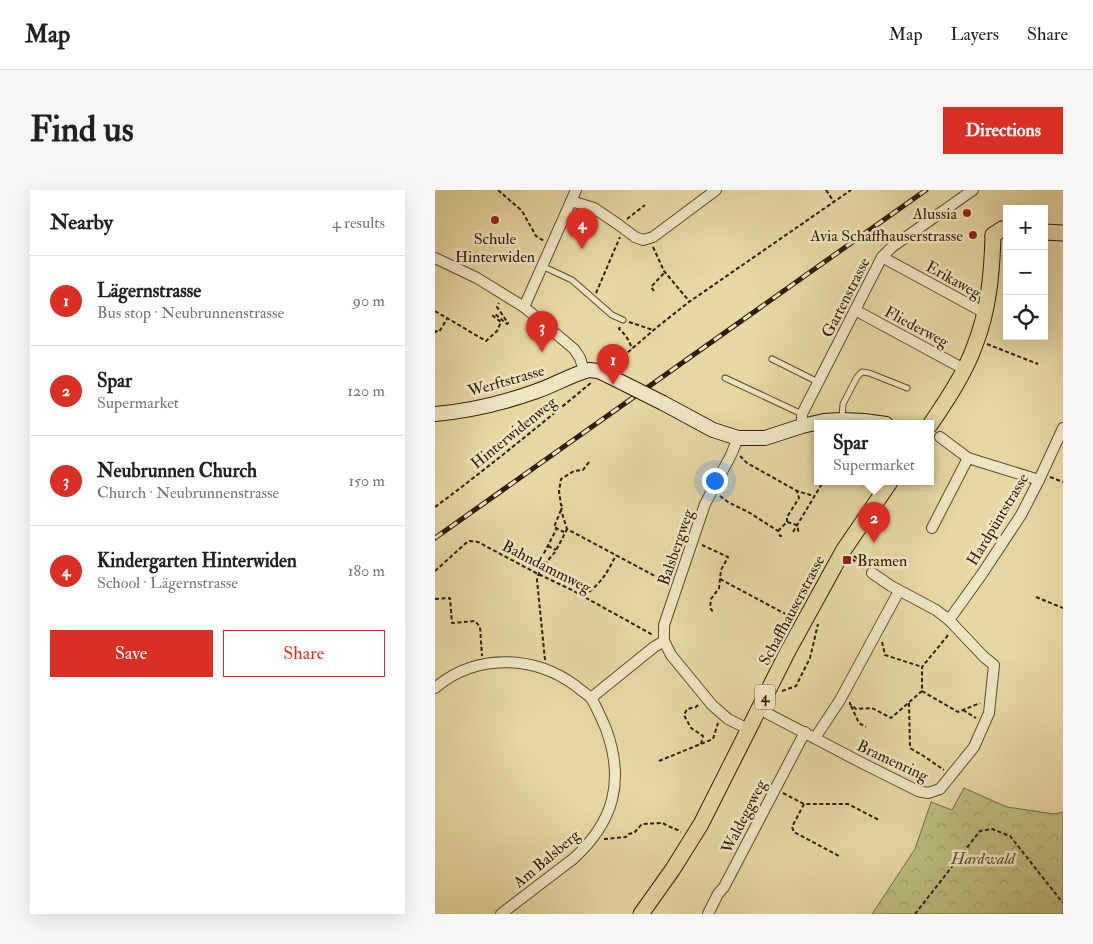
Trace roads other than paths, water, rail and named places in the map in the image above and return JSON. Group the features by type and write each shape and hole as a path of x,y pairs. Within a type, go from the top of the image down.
{"main road":[{"path":"1048,232 1063,233"},
{"path":"935,431 947,400 975,345 985,313 992,268 1002,235"},
{"path":"1048,241 1063,242"},
{"name":"Schaffhauserstrasse","path":"641,914 673,869 701,824 809,611 888,485"}],"street":[{"path":"524,307 576,190"},
{"path":"571,201 594,208 635,237 643,240 653,238 716,190"},
{"name":"Gartenstrasse","path":"802,420 882,257 892,247 973,190"},
{"name":"Erikaweg","path":"882,257 985,313"},
{"path":"435,258 477,278 524,307 574,349 584,371 594,370 606,374 713,430 738,438 765,438 802,420 814,421"},
{"name":"Fliederweg","path":"855,310 964,369"},
{"name":"Werftstrasse","path":"435,414 470,410 497,403 535,392 584,371"},
{"name":"Hardpüntstrasse","path":"952,623 1021,515 1063,428"},
{"path":"935,431 968,458 1039,480"},
{"name":"Balsbergweg","path":"664,641 664,624 705,504 738,438"},
{"path":"932,528 968,458"},
{"name":"Bramenring","path":"759,709 918,791 929,793 940,789 952,775 974,747 989,713 994,664 984,657 952,623 936,610 891,586 873,572"},
{"path":"815,738 840,700 899,590"},
{"path":"591,698 664,641 671,655 712,705 728,719 748,730"},
{"name":"Am Balsberg","path":"435,688 444,681 468,669 493,663 517,662 533,665 555,673 591,698 604,725 614,754 614,794 605,818 594,838 573,859 501,914"},
{"name":"Waldeggweg","path":"708,914 805,732"}],"lane":[{"path":"542,266 572,280 612,315 623,320"},
{"path":"772,359 819,382"},
{"path":"842,420 843,404 861,372 869,373 907,388"},
{"path":"725,378 802,420"}],"railway":[{"path":"435,538 926,190"}],"place":[{"name":"Alussia","path":"967,213"},
{"name":"Schule Hinterwiden","path":"495,220"},
{"name":"Avia Schaffhauserstrasse","path":"973,235"},
{"name":"Kindergarten Hinterwiden","path":"582,249"},
{"name":"Neubrunnen Church","path":"542,352"},
{"name":"Lägernstrasse","path":"613,385"},
{"name":"Spar","path":"874,543"},
{"name":"Bramen","path":"847,560"}],"park label":[{"name":"Hardwald","path":"983,858"}]}
